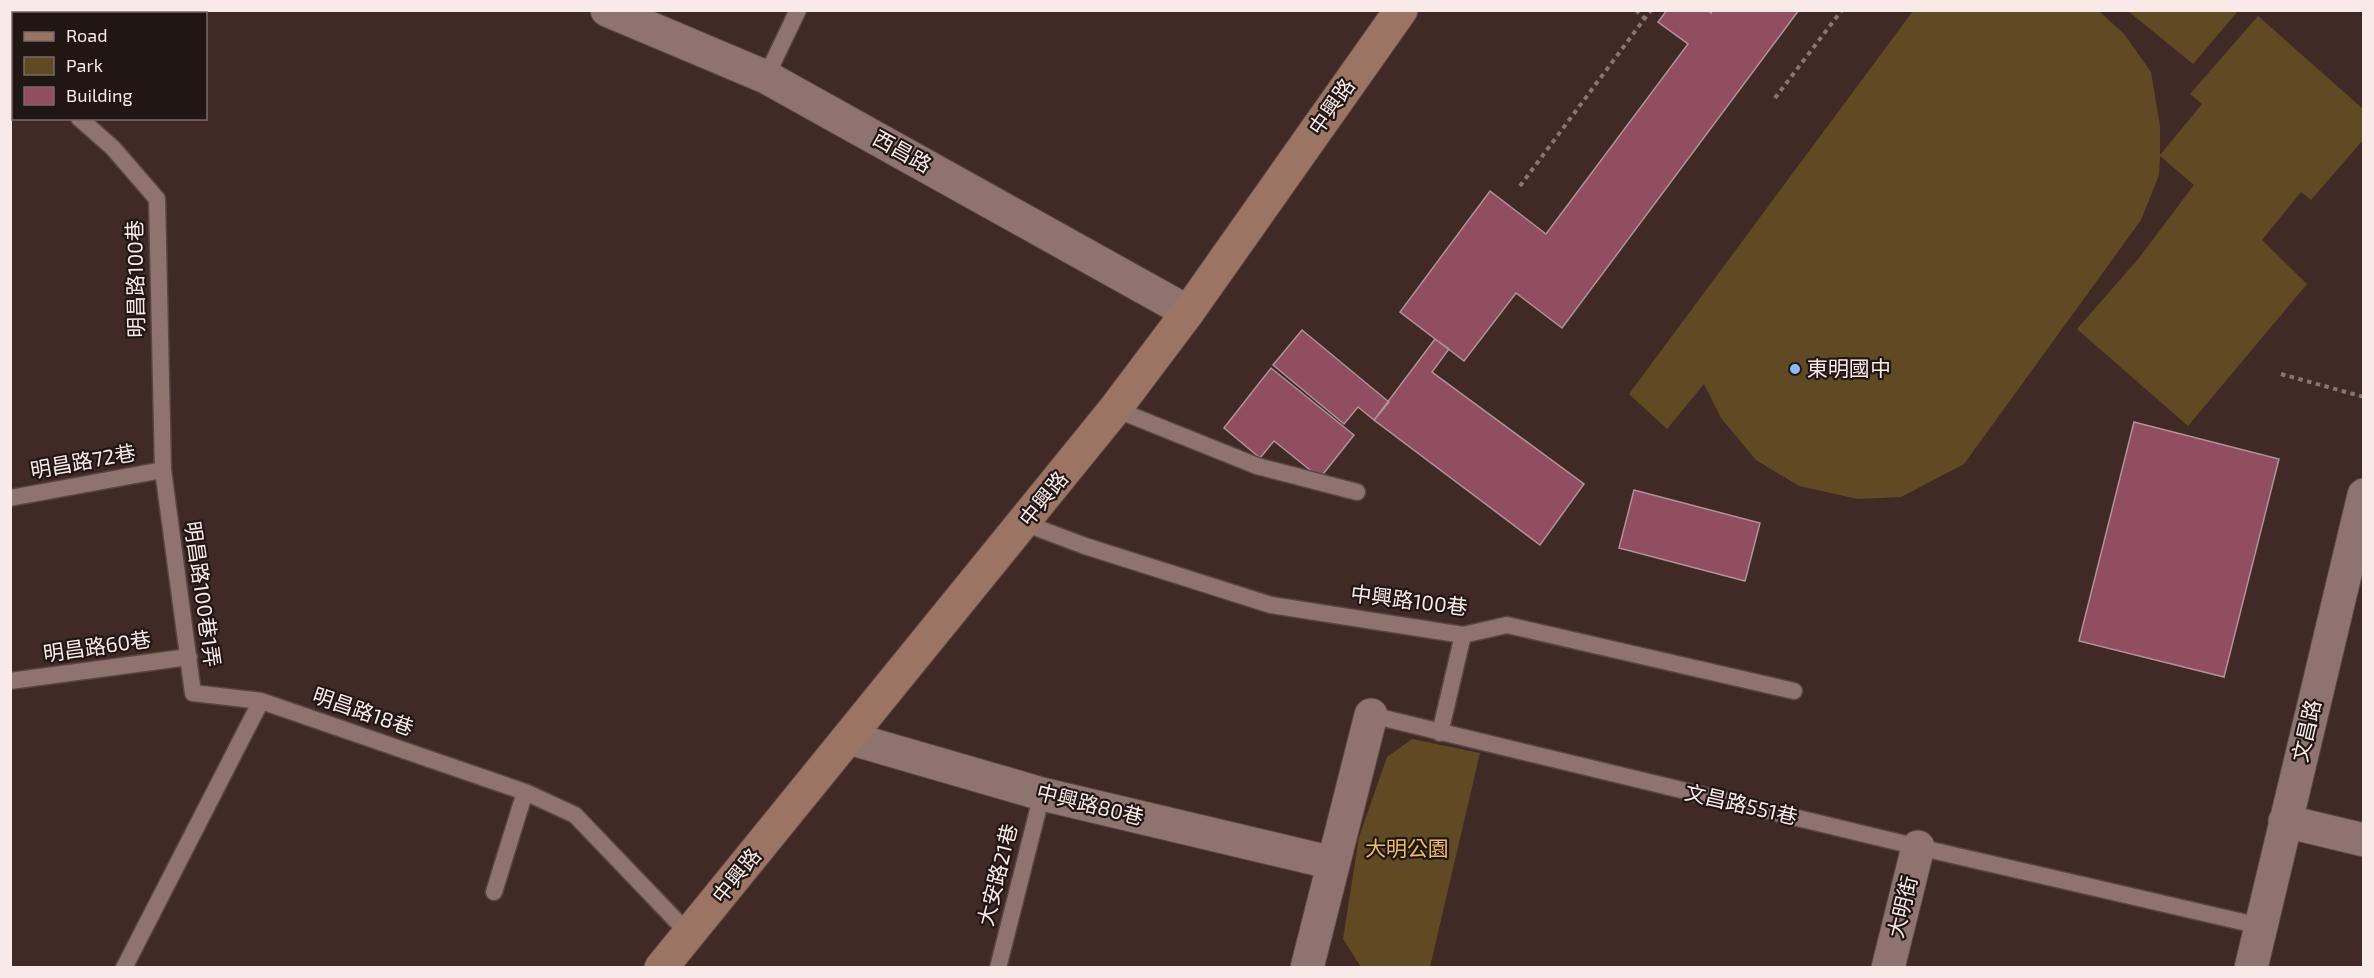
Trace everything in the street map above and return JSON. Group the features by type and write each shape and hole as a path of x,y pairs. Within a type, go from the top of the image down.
{"main road":[{"name":"中興路","path":"661,968 1115,410 1188,312 1401,10"}],"street":[{"name":"西昌路","path":"608,10 766,77 1188,312"},
{"name":"文昌路","path":"2251,968 2364,495"},
{"name":"文昌路551巷","path":"1306,968 1371,715"},
{"name":"中興路80巷","path":"849,738 1042,794 1333,863"},
{"path":"2285,821 2364,840"},
{"name":"大明街","path":"1887,968 1918,847"}],"lane":[{"path":"766,77 798,10"},
{"name":"明昌路100巷","path":"81,120 113,148 157,199 163,470"},
{"path":"1115,410 1257,466 1356,492"},
{"name":"明昌路72巷","path":"10,498 163,470"},
{"name":"明昌路100巷1弄","path":"163,470 193,693 261,701"},
{"name":"中興路100巷","path":"1024,523 1085,546 1271,605 1463,635 1507,626 1794,691"},
{"path":"1440,733 1463,635"},
{"name":"明昌路60巷","path":"10,681 189,657"},
{"path":"124,968 261,701"},
{"name":"明昌路18巷","path":"261,701 525,792 575,816 689,934"},
{"name":"文昌路551巷","path":"1371,715 1918,847 2260,926"},
{"path":"494,892 525,792"},
{"name":"大安路21巷","path":"998,968 1042,794"}],"path":[{"path":"1636,10 1645,19"},
{"path":"1520,186 1651,10"},
{"path":"1775,98 1842,10"},
{"path":"2281,374 2364,397"}],"green space":[{"path":"1913,11 2099,11 2124,34 2151,72 2160,126 2160,155 2202,104 2190,94 2258,16 2363,109 2363,140 2311,200 2301,192 2262,240 2307,284 2188,426 2077,329 2139,258 2194,185 2160,156 2159,175 2141,220 1964,464 1901,497 1858,499 1799,486 1756,460 1721,418 1704,384 1667,429 1629,394"},
{"path":"2128,11 2238,11 2193,64"},
{"name":"大明公園","path":"1412,739 1480,753 1430,967 1361,967 1343,939 1359,837 1387,757"}],"building":[{"path":"1667,10 1708,10 1711,13 1713,10 1799,10 1562,328 1516,293 1464,361 1400,312 1490,191 1546,234 1688,44 1658,22"},
{"path":"1302,330 1389,402 1374,420 1358,407 1344,424 1273,365"},
{"path":"1435,339 1449,349 1432,372 1584,484 1540,545 1374,420"},
{"path":"1271,368 1354,435 1320,478 1274,441 1260,458 1224,428"},
{"path":"2134,422 2279,459 2224,677 2079,641"},
{"path":"1634,490 1760,523 1745,581 1619,548"}],"place":[{"name":"東明國中","path":"1795,369"}]}
